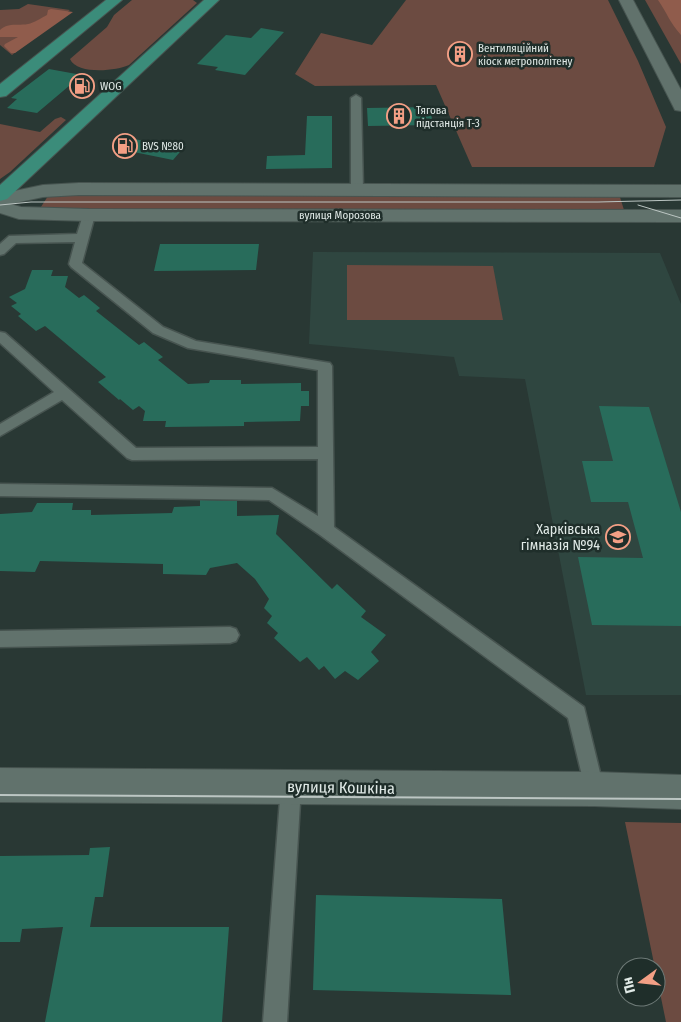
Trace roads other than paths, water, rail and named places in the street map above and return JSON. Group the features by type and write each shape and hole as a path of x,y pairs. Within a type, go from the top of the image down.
{"main road":[{"path":"0,92 115,0"},
{"path":"0,195 212,0"},
{"path":"626,0 681,106"},
{"name":"вулиця Морозова","path":"0,200 43,191 66,189 681,191"},
{"name":"вулиця Морозова","path":"0,207 10,216 681,216"},
{"name":"вулиця Кошкіна","path":"0,785 594,789 681,792"}],"lane":[{"path":"356,98 357,189"},
{"path":"89,215 75,264 158,330 193,345 325,366 326,530"},
{"path":"0,250 12,239 82,238"},
{"path":"0,336 132,454 325,453"},
{"path":"0,431 63,393"},
{"path":"0,490 272,494 326,530 577,713 594,789"},
{"path":"0,639 230,635"},
{"path":"275,1022 291,786"}],"tram line":[{"path":"0,205 31,202 598,202 681,200"},
{"path":"638,205 681,218"},
{"path":"0,795 681,799"}],"place":[{"name":"Вентиляційний кіоск метрополітену","path":"460,54"},
{"name":"WOG","path":"82,86"},
{"name":"Тягова підстанція Т-3","path":"399,116"},
{"name":"BVS №80","path":"125,146"},
{"name":"Харківська гімназія №94","path":"618,537"}]}
